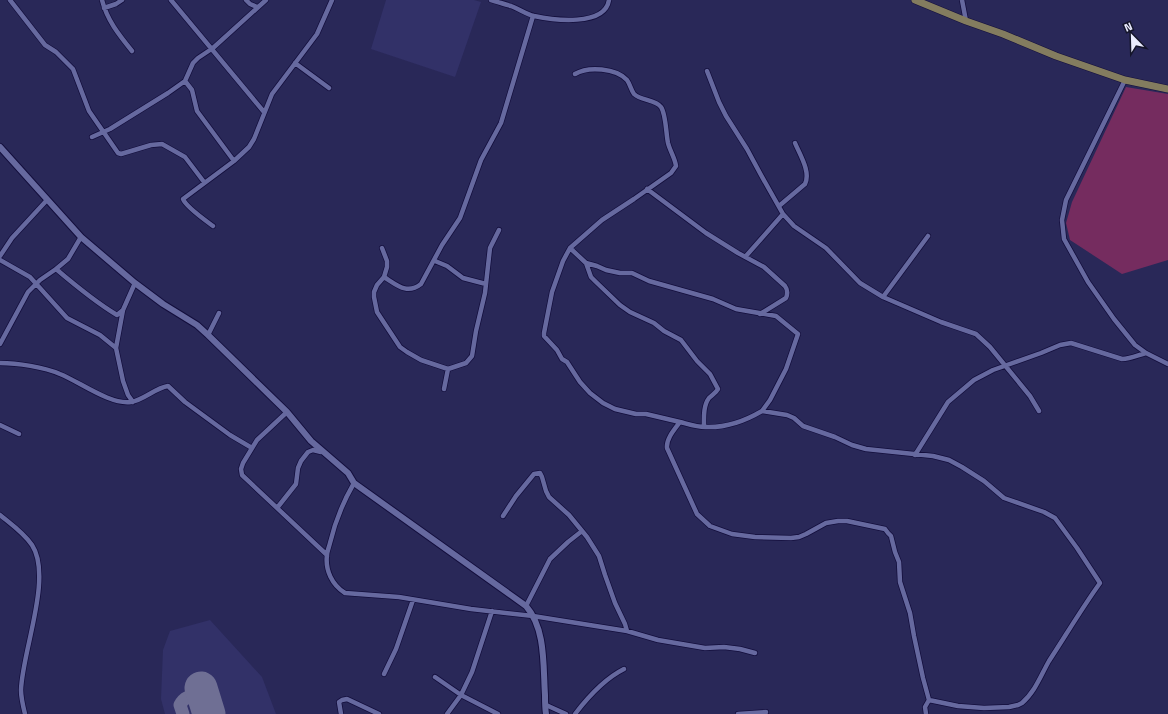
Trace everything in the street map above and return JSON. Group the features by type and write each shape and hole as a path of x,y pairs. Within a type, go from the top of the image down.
{"main road":[{"path":"915,0 966,22 1002,34 1056,56 1125,80 1168,89"}],"street":[{"path":"10,0 45,45 70,64 89,111 118,153 121,154 151,145 162,144 185,157 204,182"},
{"path":"102,0 104,8 115,30 132,52"},
{"path":"104,8 116,4 122,0"},
{"path":"171,0 213,48 264,112"},
{"path":"246,0 250,4 257,7"},
{"path":"92,137 104,132 185,81 193,63 213,48 266,0"},
{"path":"213,226 190,207 183,199 246,151 254,139 272,94 317,34 332,0"},
{"path":"490,0 512,6 533,16 556,19 587,19 603,12 608,6 608,0"},
{"path":"962,0 966,22"},
{"path":"384,277 404,289 417,288 421,284 435,261 442,245 460,218 481,160 501,123 533,16"},
{"path":"295,63 329,88"},
{"path":"575,74 590,70 615,73 628,81 634,94 661,107 668,144 676,166 673,171 602,220 570,248 563,261 552,292 544,329 544,336 557,350 562,359 567,362 580,382 590,393 603,403 615,408 636,414 646,414 704,427 726,425 752,417 762,411 770,400 786,369 798,333 776,316 736,309 693,292 649,281 632,273 610,271 586,263"},
{"path":"707,71 726,116 747,149 783,214 794,226 826,248 860,283 883,297 941,322 976,334 990,347 1030,396 1039,411"},
{"path":"1125,80 1066,200 1062,220 1064,239 1088,282 1118,324 1135,344 1146,353 1168,364"},
{"path":"185,81 192,90 197,111 234,161"},
{"path":"779,206 807,180 807,175 795,143"},
{"path":"0,147 81,237 135,283 163,304 197,325 287,412 311,441 348,473 354,483 526,606 533,616 539,631 542,650 546,714"},
{"path":"647,189 706,233 764,267 787,290 788,293 782,301 760,314"},
{"path":"0,256 12,238 47,200"},
{"path":"746,256 783,214"},
{"path":"382,248 387,261 387,267 384,277 377,285 374,292 375,307 377,312 398,344 407,352 421,360 448,369 466,363 471,358 486,284 490,248 500,230"},
{"path":"883,297 928,236"},
{"path":"0,344 28,292 68,259 81,237"},
{"path":"570,248 586,263 591,277 620,306 654,323 664,331 681,340 710,374 718,389 706,403 704,411 704,427"},
{"path":"0,260 30,278 67,318 100,335 116,348"},
{"path":"435,261 447,266 463,278 486,284"},
{"path":"56,269 88,296 117,315 123,310"},
{"path":"133,402 122,381 116,348 123,310 135,283"},
{"path":"208,335 219,313"},
{"path":"915,455 948,402 974,380 993,370 1060,345 1071,343 1129,359 1136,355 1146,353"},
{"path":"0,363 17,363 60,374 88,389 113,399 133,402 162,387 168,386 184,402 230,435 252,448"},
{"path":"444,389 448,369"},
{"path":"762,411 787,415 794,418 803,426 866,449 934,456 949,460 979,478 1004,498 1044,512 1055,518 1100,583 1082,608 1042,676 1025,701 1009,707 984,708 958,706 929,700"},
{"path":"287,412 257,440 241,469 242,475 326,555"},
{"path":"680,422 670,435 666,444 667,448 697,514 710,526 732,534 755,537 791,538 806,534 826,523 847,521 885,529 891,536 894,552 899,562 900,582 910,613 929,700 926,706 926,714"},
{"path":"0,425 19,434"},
{"path":"277,508 296,484 299,465 308,452 320,450 328,456"},
{"path":"503,516 522,488 534,474 540,473 549,497 569,515 599,556 604,575 626,624 627,631"},
{"path":"354,483 340,511 326,555 331,580 340,590 345,592 399,597 533,616 627,631 658,640 705,648 716,647 740,649 755,653"},
{"path":"0,515 12,524 32,544 37,556 39,589 21,683 25,714"},
{"path":"526,606 550,559 582,531"},
{"path":"384,674 396,649 413,600"},
{"path":"447,714 461,695 472,672 492,611"},
{"path":"575,714 590,694 624,669"},
{"path":"435,677 461,695 498,714"},
{"path":"341,714 339,702 347,699 379,714"},
{"path":"546,705 566,714"},
{"path":"738,714 766,712"}],"shaded area":[{"path":"386,0 474,0 481,2 455,77 371,49"},
{"path":"1126,87 1168,94 1168,260 1122,274 1070,240 1066,223 1072,202"},
{"path":"210,620 262,677 276,714 165,714 161,699 163,650 170,631"}],"taxiway":[{"path":"183,714 180,705 184,699 190,696 203,694"}],"runway":[{"path":"201,688 209,714"}]}
